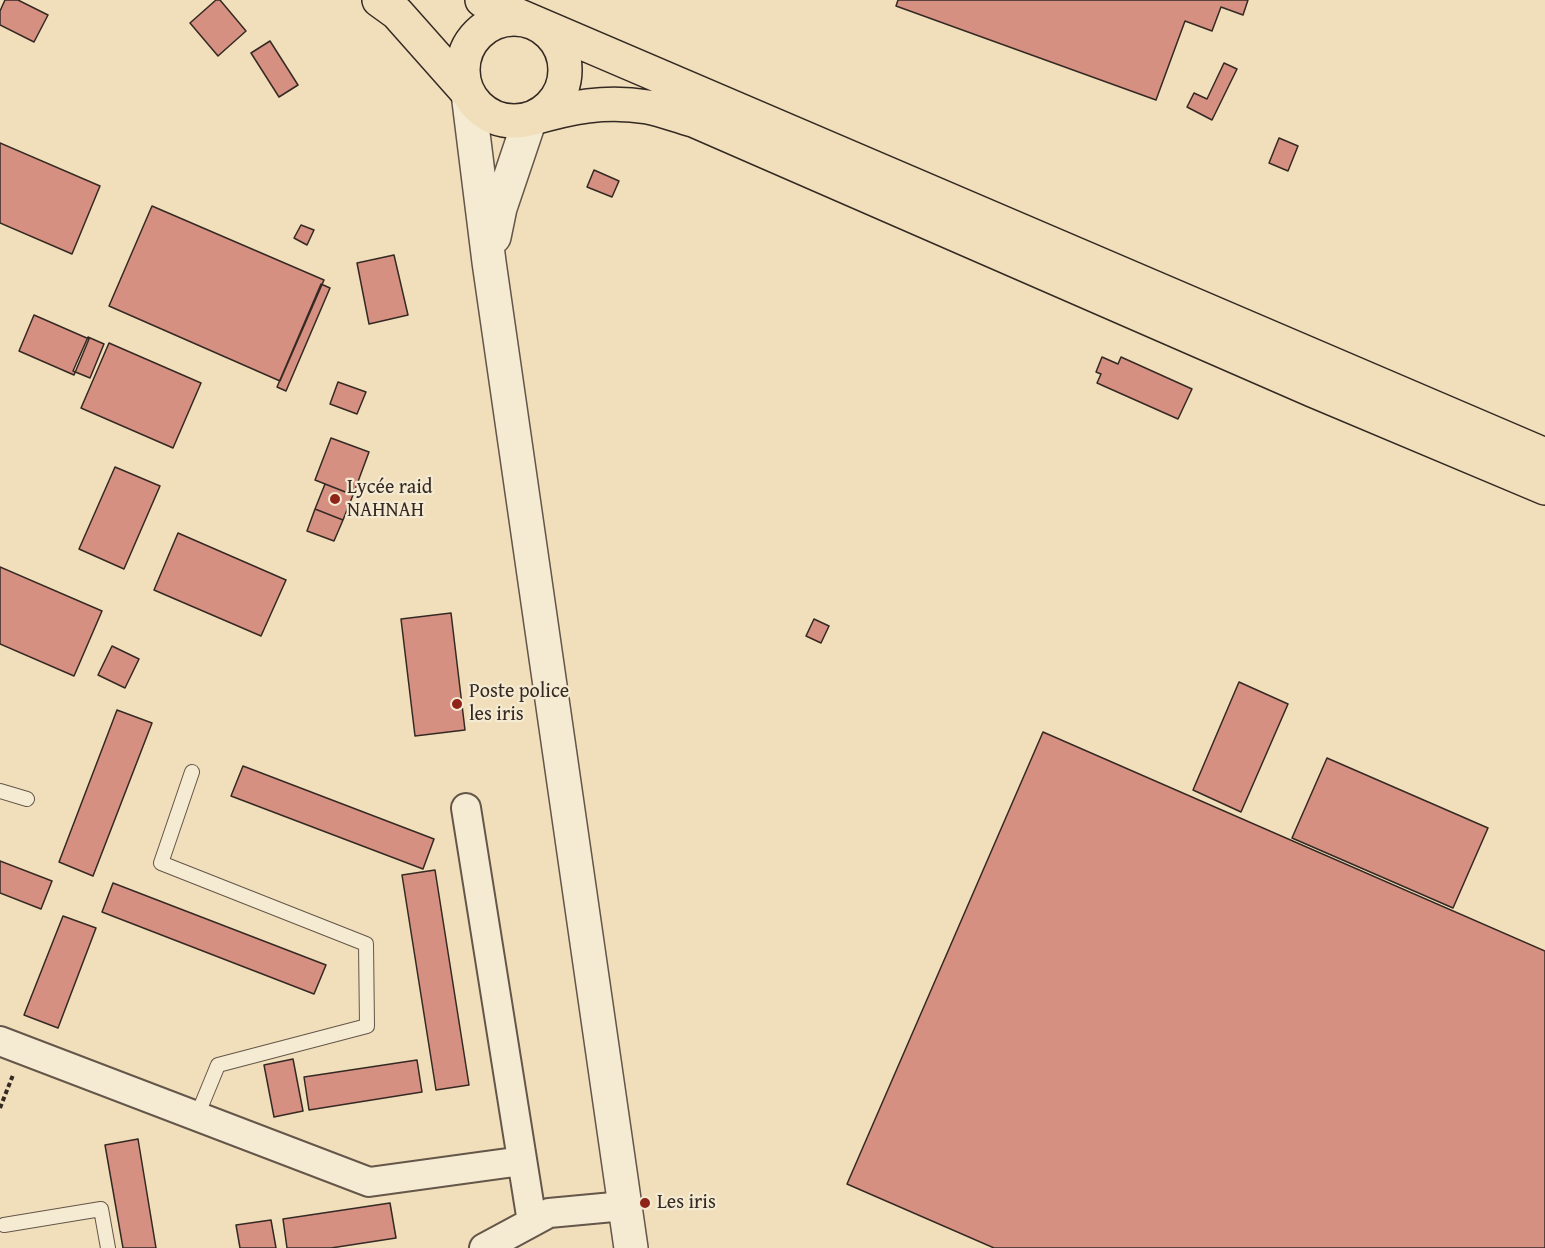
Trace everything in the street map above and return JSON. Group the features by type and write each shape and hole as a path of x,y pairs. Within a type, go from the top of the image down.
{"highway":[{"path":"379,0 397,13 478,107 494,118 512,122 574,107 604,104 649,108 693,120 1312,390 1545,488"},
{"path":"482,0 1545,455"},
{"path":"468,93 462,76 463,58 470,41 481,30 496,21 514,18 532,21 547,30 558,44 564,61 564,79 558,97 545,110 530,119"}],"street":[{"path":"468,93 489,262 631,1248"},
{"path":"489,262 500,208 530,119"},
{"path":"466,808 532,1222"},
{"path":"12,1045 369,1182 522,1161"},
{"path":"484,1248 549,1213 624,1206"}],"lane":[{"path":"192,772 161,863 366,944 367,1003 367,1026 218,1065 197,1116"},
{"path":"0,791 27,799"},
{"path":"4,1226 101,1209 108,1248"}],"path":[{"path":"0,1108 12,1045"}],"building":[{"path":"5,0 18,0 48,15 34,42 0,25 0,11"},
{"path":"216,0 220,0 246,31 218,56 190,23"},
{"path":"898,0 1248,0 1243,15 1221,7 1212,31 1185,21 1156,100 896,6"},
{"path":"270,41 298,85 279,97 251,53"},
{"path":"1224,63 1237,69 1212,120 1187,107 1194,93 1207,99"},
{"path":"1279,138 1298,146 1288,171 1269,163"},
{"path":"0,143 100,186 72,254 0,223"},
{"path":"594,170 619,181 612,197 587,187"},
{"path":"152,206 324,280 280,381 109,306"},
{"path":"301,225 314,230 307,245 294,238"},
{"path":"394,255 408,315 369,324 357,263"},
{"path":"321,284 330,288 286,391 277,387"},
{"path":"34,315 89,339 74,375 19,351"},
{"path":"88,337 104,344 90,378 73,371"},
{"path":"109,343 201,383 173,448 81,408"},
{"path":"1102,357 1118,364 1121,357 1192,389 1178,419 1097,383 1101,374 1096,372"},
{"path":"338,382 366,392 357,414 330,404"},
{"path":"331,438 369,452 353,495 315,480"},
{"path":"115,467 160,486 124,569 79,549"},
{"path":"325,484 353,495 343,520 315,509"},
{"path":"315,509 343,520 334,541 307,531"},
{"path":"178,533 286,580 261,636 154,590"},
{"path":"0,567 102,611 74,676 0,644"},
{"path":"451,613 465,730 415,736 401,619"},
{"path":"814,619 829,626 821,643 806,636"},
{"path":"112,646 139,659 125,688 98,675"},
{"path":"1239,682 1288,704 1241,812 1193,790"},
{"path":"117,710 152,723 93,876 59,862"},
{"path":"1043,732 1545,951 1545,1248 994,1248 847,1184"},
{"path":"1327,758 1488,828 1453,908 1292,838"},
{"path":"243,766 434,839 423,869 231,796"},
{"path":"0,861 52,881 41,909 0,893"},
{"path":"435,870 469,1085 436,1090 402,875"},
{"path":"113,883 326,965 314,994 102,912"},
{"path":"63,916 96,928 58,1028 24,1015"},
{"path":"293,1059 303,1111 274,1117 264,1065"},
{"path":"417,1060 422,1092 309,1110 304,1077"},
{"path":"138,1139 156,1248 123,1248 105,1145"},
{"path":"390,1203 396,1238 331,1248 287,1248 283,1219"},
{"path":"271,1220 276,1248 240,1248 236,1225"}],"place":[{"name":"Lycée raid NAHNAH","path":"335,499"},
{"name":"Poste police les iris","path":"457,704"},
{"name":"Les iris","path":"645,1203"}]}
